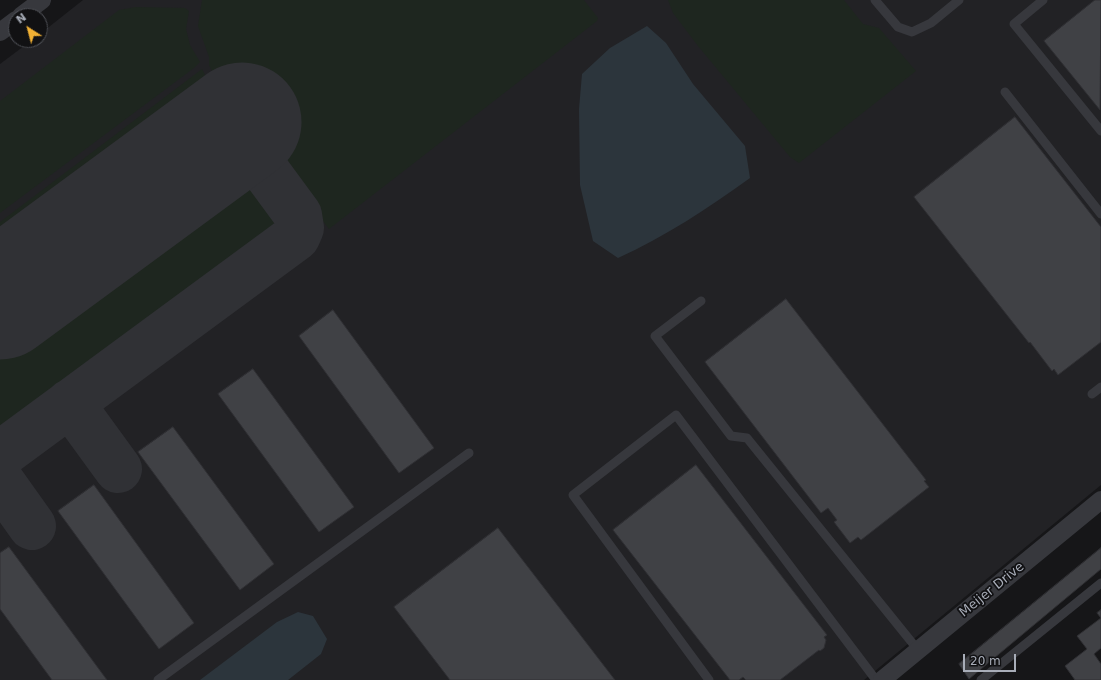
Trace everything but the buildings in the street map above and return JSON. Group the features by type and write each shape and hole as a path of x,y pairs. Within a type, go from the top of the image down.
{"street":[{"path":"32,8 42,0"},
{"name":"Meijer Drive","path":"882,680 1101,500"}],"lane":[{"path":"875,0 898,27 912,32 931,23 959,0"},
{"path":"1043,0 1014,24 1101,131"},
{"path":"1005,92 1101,214"},
{"path":"701,301 655,336 731,436 747,438 918,650"},
{"path":"1092,394 1101,387"},
{"path":"709,680 573,495 676,415 876,680"},
{"path":"158,680 468,453"},
{"path":"981,680 1101,583"}],"shaded area":[{"path":"83,0 1101,0 1101,485 864,680 0,680 0,64 21,48 48,48 48,28"},
{"path":"202,0 584,0 598,18 597,21 329,229 219,86 209,65 209,57 198,26"},
{"path":"668,0 844,0 863,24 879,28 916,71 799,163 790,157 698,46 673,13"},
{"path":"136,7 185,8 189,11 186,29 190,45 200,62 0,213 0,101 119,10"},
{"path":"647,26 666,43 693,84 745,146 750,178 686,221 653,241 618,258 593,241 580,185 579,109 582,74 610,48"},
{"path":"202,69 210,85 221,100 0,262 0,222"},
{"path":"235,158 263,183 286,224 250,258 0,442 0,330"},
{"path":"298,612 313,616 327,639 321,654 288,680 200,680 277,622"}],"taxiway":[{"path":"0,455 296,237 300,228 298,215 234,128"},
{"path":"70,403 118,469"},
{"path":"0,481 32,526"}],"runway":[{"path":"0,300 242,122"}]}
